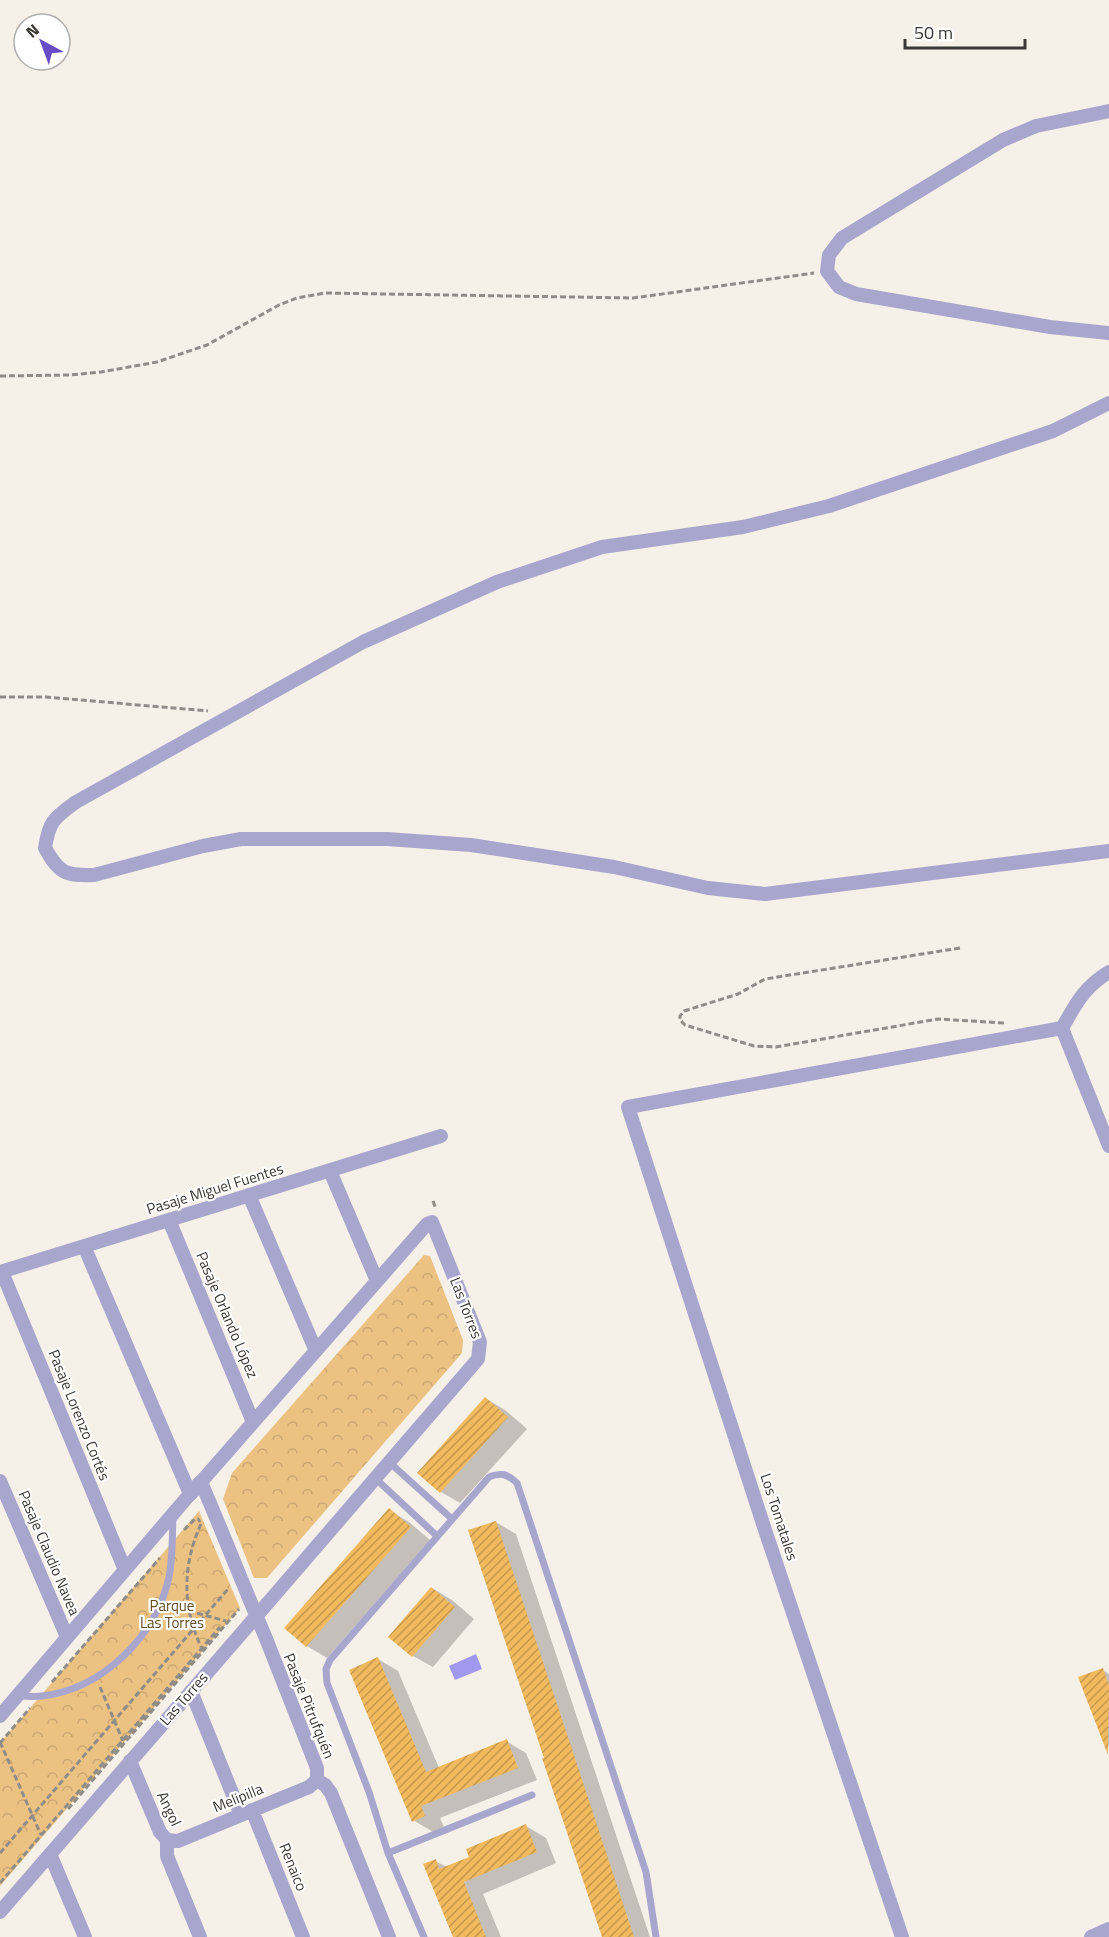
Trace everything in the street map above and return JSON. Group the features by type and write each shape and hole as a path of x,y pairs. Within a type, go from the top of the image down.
{"street":[{"path":"1109,111 1036,126 1003,140 842,238 828,255 827,272 839,287 856,294 1050,327 1109,333"},
{"path":"1109,403 1053,431 829,506 743,527 602,547 497,582 363,642 76,802 60,813 48,829 45,848 56,867 75,875 94,875 203,846 240,839 387,839 471,845 614,867 708,888 765,894 1109,850"},
{"path":"1109,972 1094,981 1082,994 1062,1028 1109,1146"},
{"name":"Los Tomatales","path":"902,1937 768,1538 628,1107 1062,1028"},
{"name":"Pasaje Miguel Fuentes","path":"1,1272 441,1137"},
{"path":"330,1171 377,1281"},
{"path":"249,1196 316,1351"},
{"name":"Pasaje Orlando López","path":"169,1220 254,1422"},
{"name":"Las Torres","path":"0,1716 16,1696 73,1640 125,1570 190,1494 427,1224 432,1222 480,1342 478,1359 0,1912"},
{"path":"84,1246 190,1494"},
{"name":"Pasaje Lorenzo Cortés","path":"1,1272 125,1570"},
{"name":"Pasaje Claudio Navea","path":"0,1481 73,1640"},
{"name":"Pasaje Pitrufquén","path":"201,1482 317,1768 317,1780 331,1793 389,1937"},
{"name":"Renaico","path":"191,1691 303,1937"},
{"name":"Angol","path":"130,1761 160,1832 167,1840 167,1856 200,1937"},
{"name":"Melipilla","path":"167,1840 178,1840 246,1813 309,1787 317,1780"},
{"path":"50,1854 85,1937"},
{"path":"1091,1937 1109,1929"}],"lane":[{"path":"389,1462 452,1519"},
{"path":"424,1937 388,1853 369,1792 327,1683 326,1670 330,1660 437,1536 489,1477 498,1473 508,1474 517,1484 646,1872 656,1937"},
{"path":"375,1478 437,1536"},
{"path":"16,1696 37,1696 68,1689 95,1677 113,1665 135,1644 148,1627 161,1603 169,1578 173,1515"},
{"path":"388,1853 532,1795"}],"path":[{"path":"0,376 70,375 157,362 207,345 279,305 318,294 633,298 827,272"},
{"path":"0,697 68,699 236,714"},
{"path":"960,948 765,980 738,994 684,1011 680,1020 685,1024 754,1046 776,1047 938,1019 1009,1023"},
{"path":"433,1201 436,1210"},
{"path":"41,1835 0,1743 37,1696 195,1519 199,1520 207,1533 199,1511"},
{"path":"201,1524 190,1554 186,1586 193,1630 202,1649"},
{"path":"0,1854 228,1589 233,1596 230,1584"},
{"path":"161,1603 226,1621"},
{"path":"0,1883 226,1621 234,1611 236,1603 240,1608 0,1888"},
{"path":"37,1696 73,1640"},
{"path":"95,1677 123,1741"}],"green space":[{"path":"424,1255 430,1256 463,1340 462,1353 267,1578 254,1578 223,1499 232,1473"},
{"name":"Parque Las Torres","path":"199,1511 240,1608 0,1886 0,1743"}],"shaded area":[{"path":"476,1654 482,1669 455,1680 449,1666"}],"building":[{"path":"485,1397 508,1417 440,1493 417,1473"},
{"path":"389,1508 411,1527 306,1647 284,1628"},
{"path":"496,1521 634,1937 602,1937 542,1758 544,1758 468,1530"},
{"path":"431,1587 455,1607 412,1657 388,1637"},
{"path":"378,1657 426,1772 507,1739 518,1768 421,1806 425,1816 412,1822 349,1670"},
{"path":"1103,1668 1109,1685 1108,1755 1078,1677"},
{"path":"526,1824 537,1852 464,1882 486,1937 453,1937 423,1864 436,1859 439,1869 469,1857 466,1849"}]}
